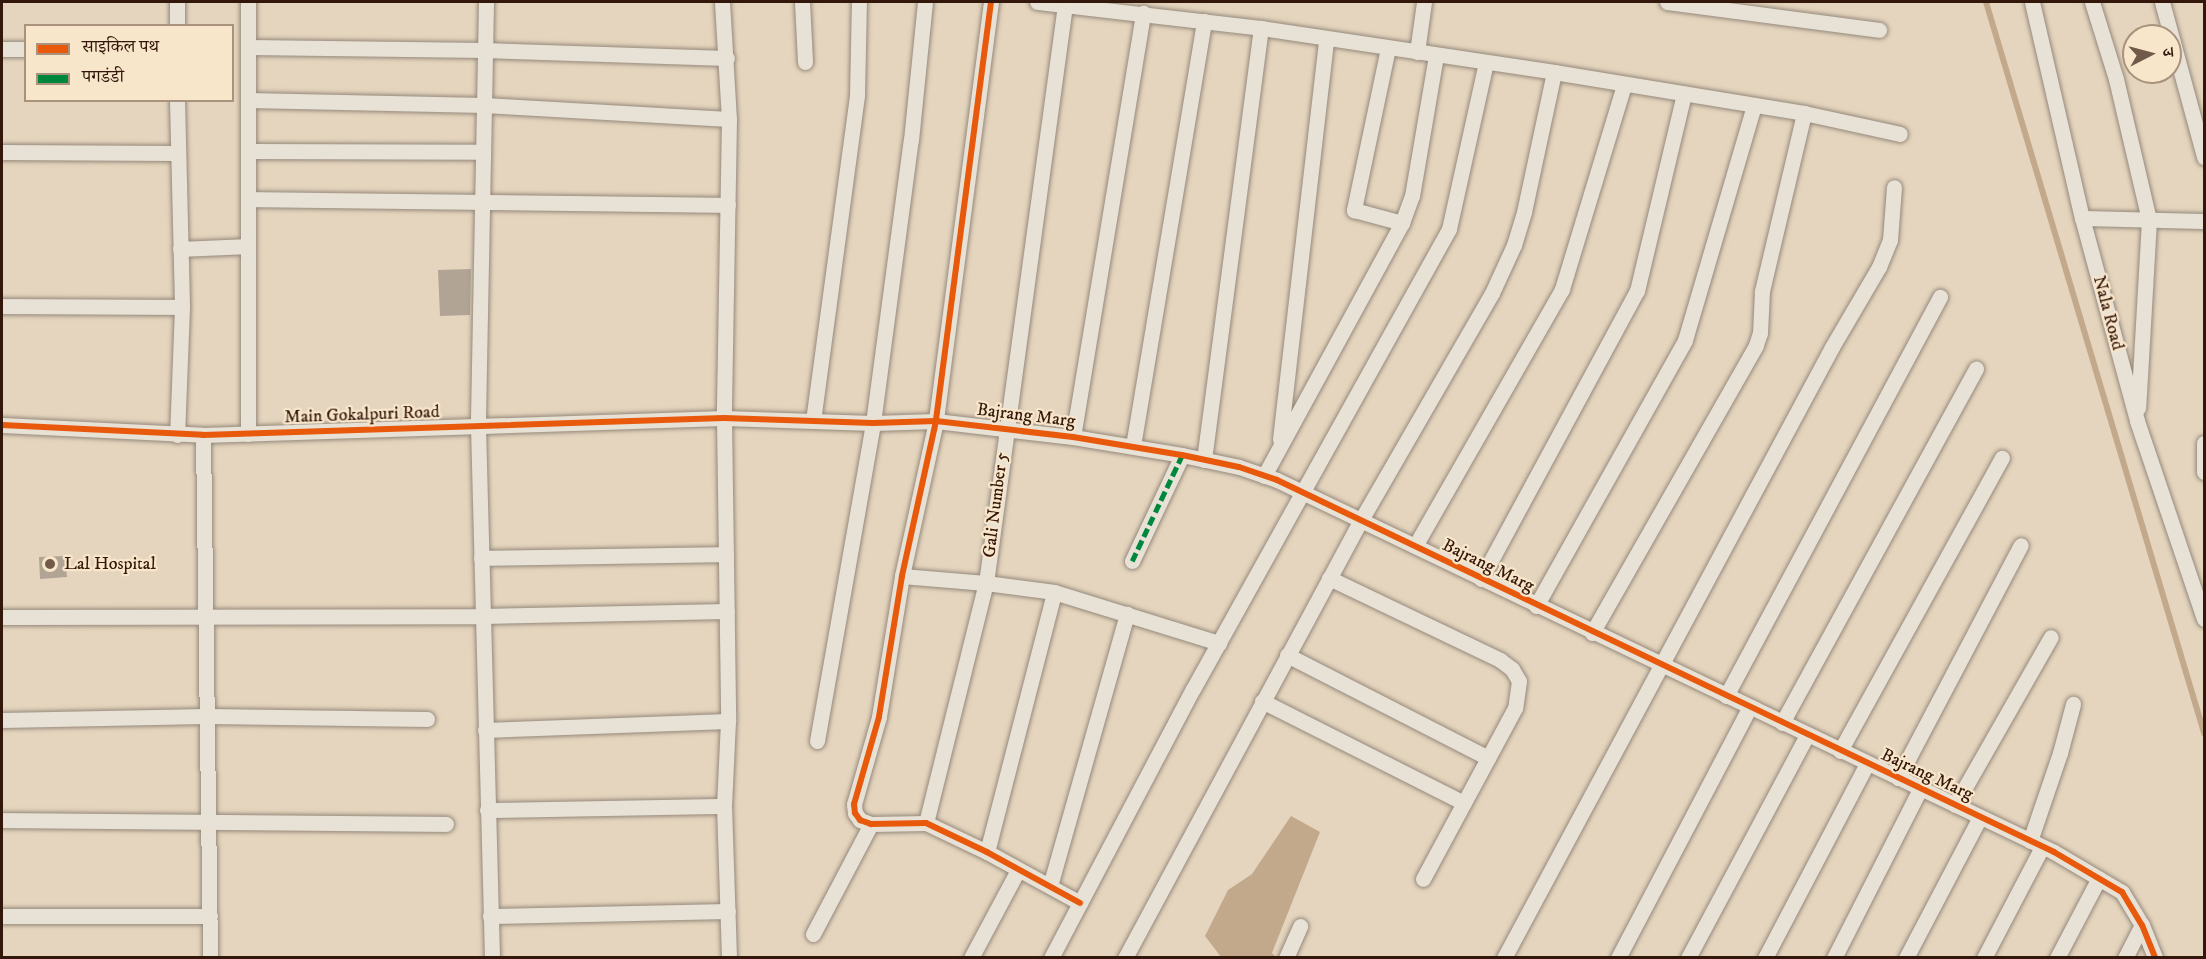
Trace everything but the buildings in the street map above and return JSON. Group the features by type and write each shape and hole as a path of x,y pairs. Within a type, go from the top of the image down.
{"street":[{"path":"177,2 177,24"},
{"path":"248,2 248,434"},
{"path":"486,2 478,426 492,957"},
{"path":"722,2 729,119 724,418 728,721 724,806 729,957"},
{"path":"802,2 805,62"},
{"path":"813,421 856,95 859,2"},
{"path":"817,741 873,423 911,140 925,2"},
{"path":"992,2 936,421 902,576 879,717 854,804 855,813 860,820 871,824 926,823 987,852 1080,903"},
{"path":"1037,2 1261,28 1326,40 1554,72 1804,112 1900,134"},
{"path":"1417,52 1424,2"},
{"path":"1666,2 1879,30"},
{"name":"Nala Road","path":"2032,2 2082,218 2137,421 2205,619"},
{"path":"2092,2 2116,80 2149,220 2137,421"},
{"path":"2162,2 2205,157"},
{"name":"Gali Number 5","path":"926,823 986,583 1005,428 1065,5"},
{"path":"1073,437 1143,13"},
{"path":"1132,446 1204,21"},
{"path":"1204,460 1261,28"},
{"path":"1279,447 1326,40"},
{"path":"248,48 485,50 727,58"},
{"path":"1388,48 1354,210 1402,223"},
{"path":"2,49 24,49"},
{"path":"1264,476 1402,223 1412,196 1436,55"},
{"path":"1051,957 1219,644 1449,229 1486,62"},
{"path":"1125,957 1361,520 1492,293 1514,245 1538,154 1554,72"},
{"path":"1415,546 1562,289 1624,85"},
{"path":"1481,579 1637,291 1684,94"},
{"path":"248,100 484,105 729,119"},
{"path":"177,102 176,153 182,307 177,435"},
{"path":"1536,606 1685,340 1754,105"},
{"path":"1592,633 1756,345 1760,333 1762,291 1804,112"},
{"path":"248,151 483,152"},
{"path":"2,152 176,153"},
{"path":"1504,957 1832,347 1885,254 1890,240 1894,187"},
{"path":"248,199 728,205"},
{"path":"2082,218 2205,221"},
{"path":"180,249 248,246"},
{"path":"1726,696 1941,297"},
{"path":"2,306 182,307"},
{"path":"1782,723 1976,369"},
{"name":"Bajrang Marg","path":"724,418 873,423 936,421 1005,428 1182,455 1264,476 1303,492 1592,633 1980,817 2099,878 2122,892 2142,925 2155,957"},
{"name":"Main Gokalpuri Road","path":"2,425 203,435 724,418"},
{"path":"203,435 210,957"},
{"path":"2205,443 2205,472"},
{"path":"1132,561 1182,455"},
{"path":"1840,751 2002,458"},
{"path":"1898,778 2021,545"},
{"path":"481,558 726,554"},
{"path":"902,576 986,583 1054,592 1219,644"},
{"path":"1329,578 1500,660 1512,669 1519,681 1515,708 1423,879"},
{"path":"987,852 1054,592"},
{"path":"2,618 483,616 727,612"},
{"path":"1050,886 1127,614"},
{"path":"1955,805 2050,637"},
{"path":"1287,656 1488,758"},
{"path":"1262,701 1464,803"},
{"path":"1984,957 2036,844 2073,704"},
{"path":"1618,957 1749,708"},
{"path":"2,720 206,716 427,719"},
{"path":"485,730 728,721"},
{"path":"1688,957 1807,735"},
{"path":"1765,957 1867,764"},
{"path":"1834,957 1920,789"},
{"path":"488,810 724,806"},
{"path":"1906,957 1980,817"},
{"path":"2,820 446,825"},
{"path":"813,934 871,824"},
{"path":"971,957 1018,870"},
{"path":"2057,957 2099,878"},
{"path":"490,916 728,911"},
{"path":"2,916 210,916"},
{"path":"2125,957 2142,925"},
{"path":"1286,957 1300,926"}],"shaded area":[{"path":"1291,816 1320,832 1272,953 1276,957 1221,957 1205,936 1228,890 1252,874"}],"waterway":[{"path":"1986,2 2204,733"}],"marked path":[{"path":"1132,561 1182,455"}],"cycle path":[{"path":"991,2 936,421 902,576 879,717 854,804 855,813 860,820 871,824 926,823 987,852 1080,903"},
{"path":"2,425 203,435 724,418 873,423 936,421 1073,437 1239,467 1277,480 2054,852 2122,892 2142,925 2155,958"}],"place":[{"name":"Lal Hospital","path":"50,564"}]}
